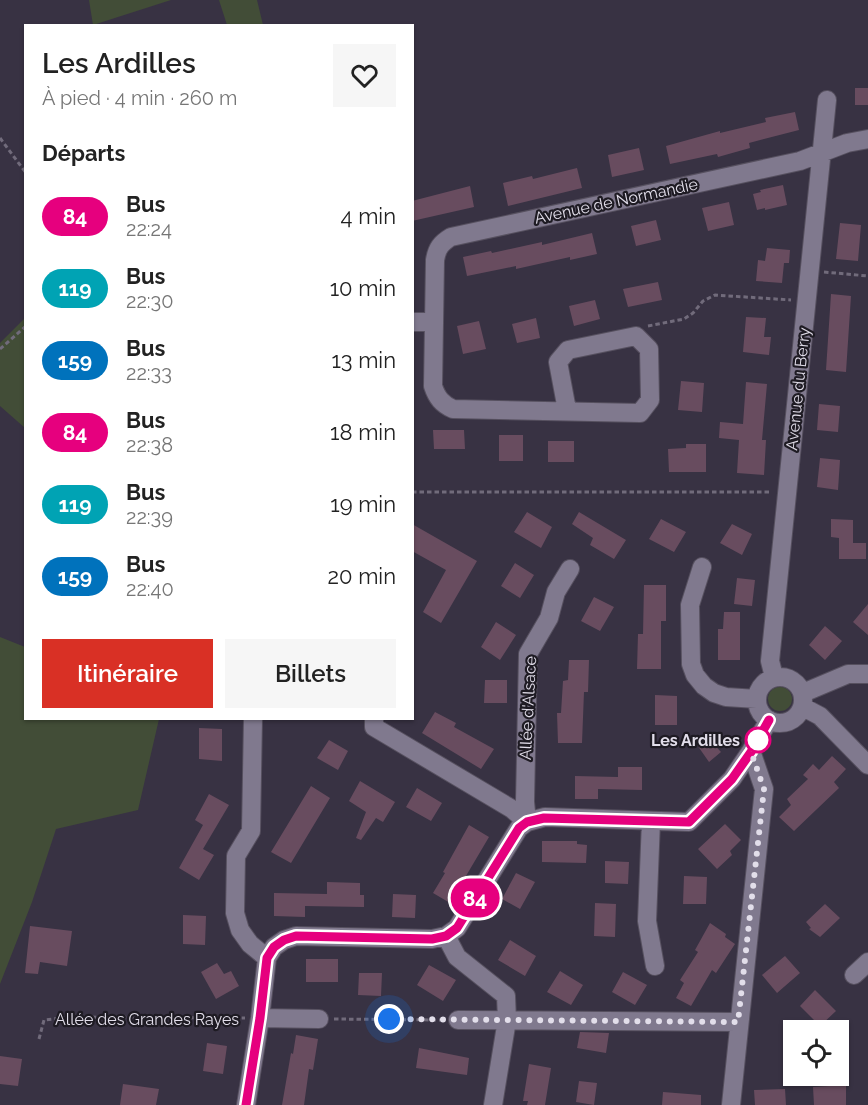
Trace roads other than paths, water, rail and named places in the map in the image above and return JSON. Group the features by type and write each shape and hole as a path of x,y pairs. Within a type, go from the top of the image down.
{"street":[{"name":"Avenue du Berry","path":"774,677 770,661 827,100"},
{"name":"Avenue de Normandie","path":"567,410 453,409 444,405 437,396 433,386 436,251 442,242 451,237 800,161 847,143 868,139"},
{"path":"414,322 434,322"},
{"path":"636,336 649,350 651,400 640,413 567,410 558,362 568,350 636,336"},
{"path":"702,567 690,605 691,664 695,675 714,693 726,697 757,699"},
{"name":"Allée d'Alsace","path":"527,822 525,802 528,654 549,618 556,592 570,569"},
{"path":"868,674 848,674 803,700 795,718 789,721 776,723 769,720 760,711 757,699 762,685 774,677 781,676 795,681 803,700 868,765"},
{"path":"253,720 251,831 236,856 235,912 240,930 250,944 267,958"},
{"path":"374,720 374,727 512,809 527,822"},
{"path":"246,1105 267,958 274,947 296,936 432,939 446,936 457,928 513,836 527,822 544,818 689,822 732,779 769,720"},
{"path":"731,1105 764,789 751,752"},
{"path":"651,821 647,921 655,966"},
{"path":"446,936 457,957 506,996 507,1020 493,1105"},
{"path":"854,975 868,962"},
{"name":"Allée des Grandes Rayes","path":"260,1018 319,1019"},
{"path":"458,1020 738,1022"}],"place":[{"name":"Les Ardilles","path":"758,740"}]}
